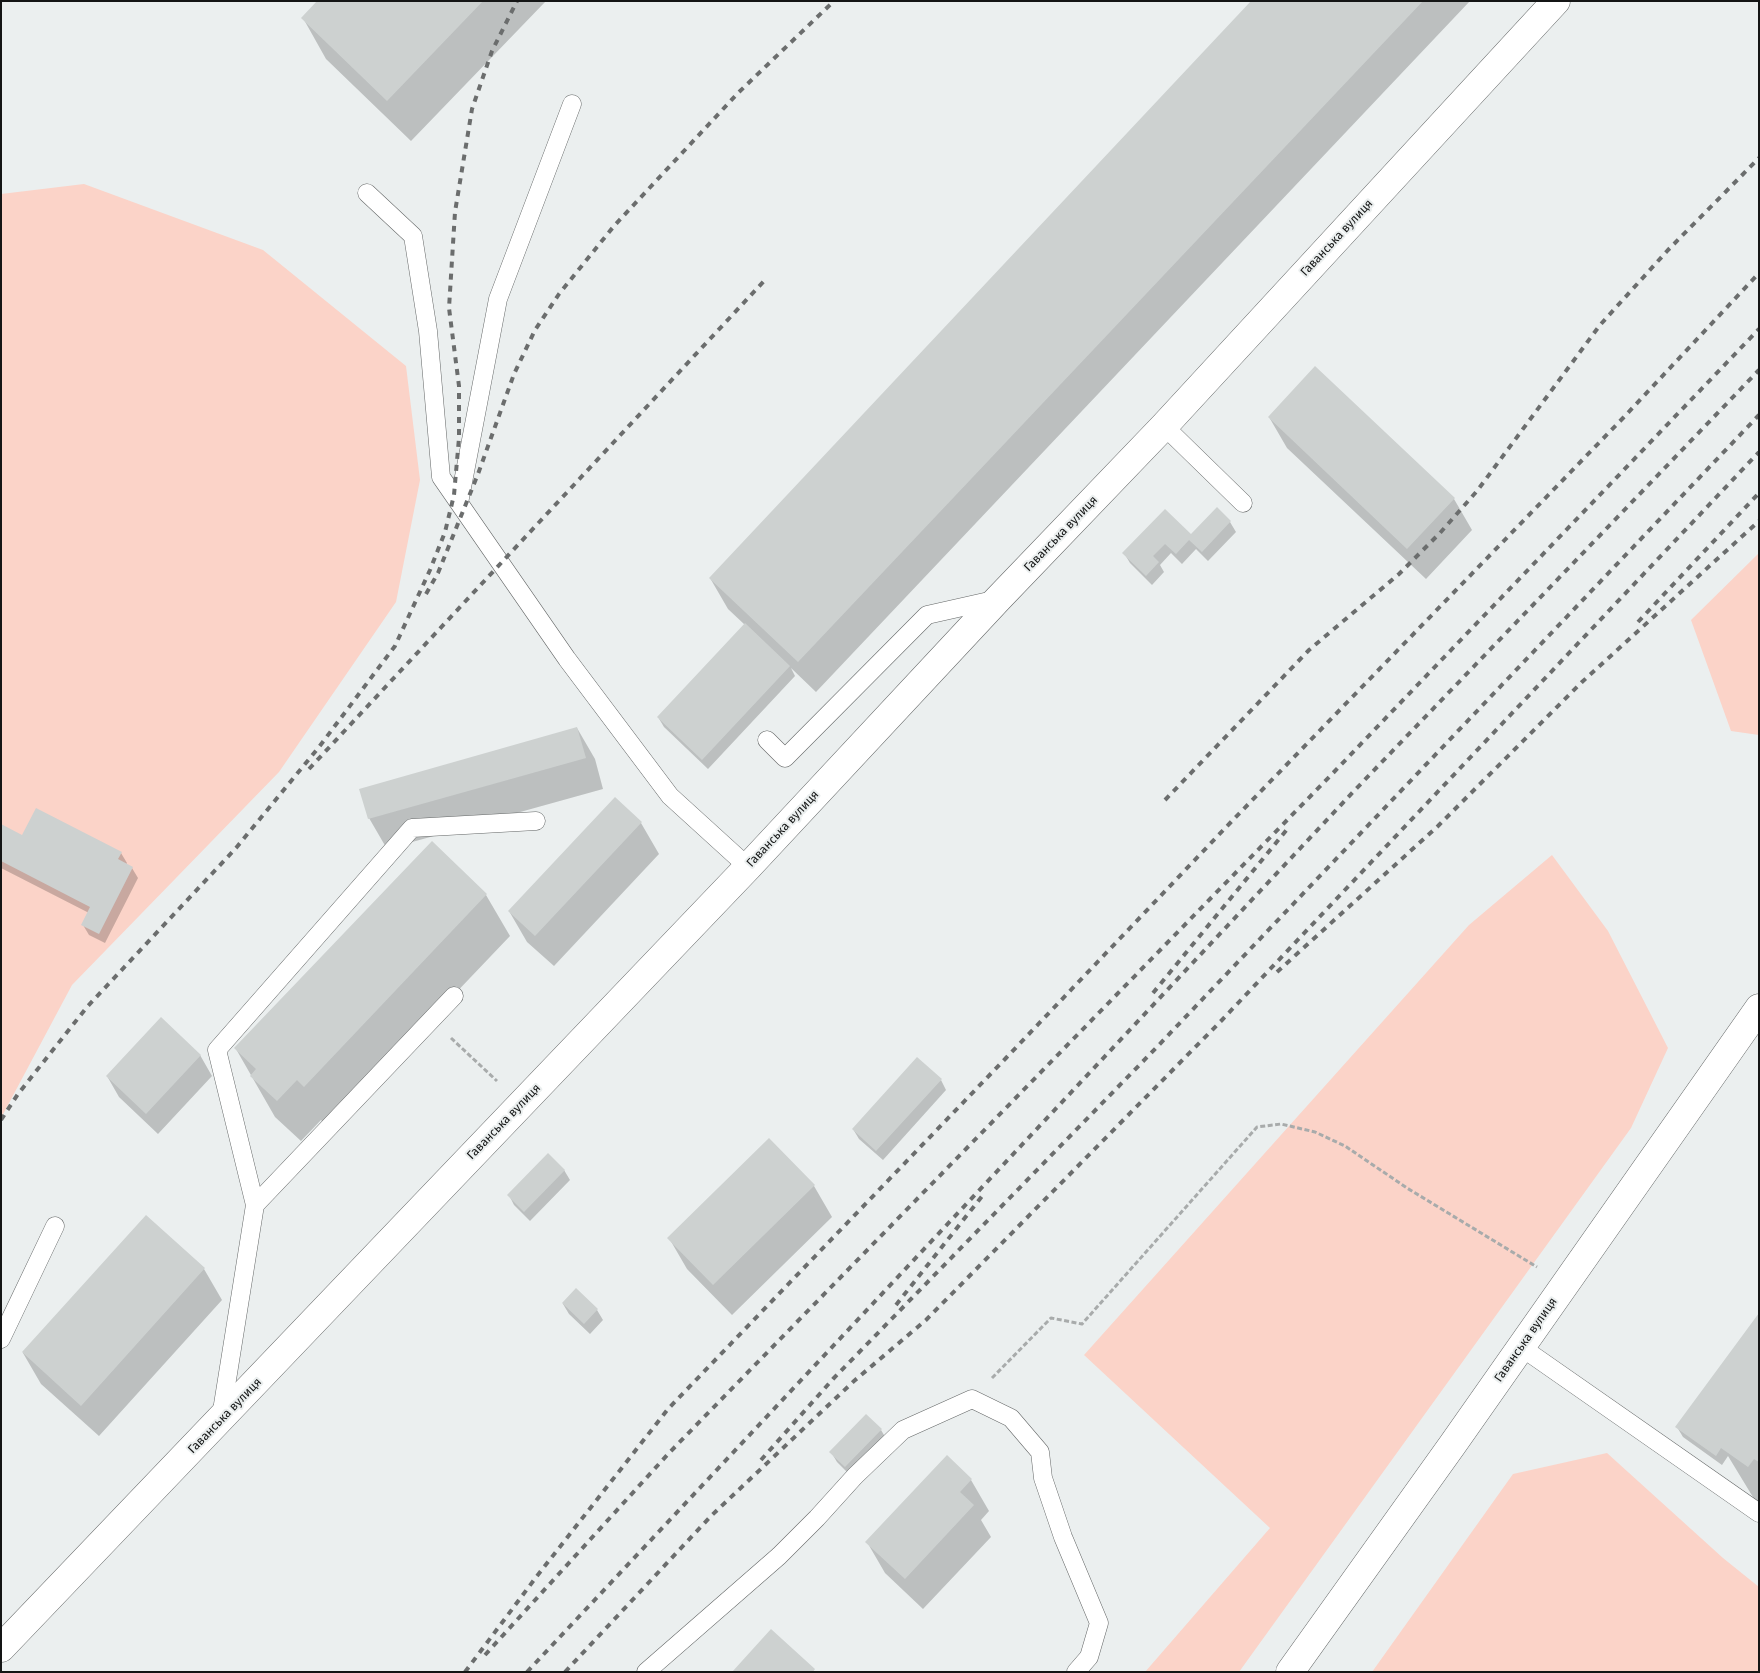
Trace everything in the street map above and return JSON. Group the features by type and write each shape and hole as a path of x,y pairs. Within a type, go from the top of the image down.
{"street":[{"name":"Гаванська вулиця","path":"1,1648 748,867 998,599 1164,426 1556,1"},
{"name":"Гаванська вулиця","path":"1290,1672 1759,1008"}],"lane":[{"path":"459,503 498,299 572,104"},
{"path":"367,193 413,236 428,332 441,477 567,659 670,796 748,867"},
{"path":"1164,426 1243,503"},
{"path":"766,740 785,758 928,614 998,599"},
{"path":"220,1420 254,1205 217,1050 412,828 536,821"},
{"path":"254,1205 454,996"},
{"path":"1,1339 55,1226"},
{"path":"1521,1347 1759,1513"},
{"path":"646,1672 779,1556 855,1476 903,1430 972,1399 1011,1418 1040,1452 1043,1478 1063,1537 1099,1623 1089,1657 1076,1672"}],"path":[{"path":"452,1040 477,1062"},
{"path":"972,1399 1050,1318 1082,1324 1257,1127 1281,1124 1315,1132 1346,1146 1472,1229 1542,1270"}],"shaded area":[{"path":"84,184 263,250 406,366 420,480 396,602 279,772 72,985 1,1118 1,194"},
{"path":"1759,553 1759,735 1731,731 1691,620"},
{"path":"1552,855 1608,931 1668,1048 1631,1128 1239,1672 1145,1672 1270,1528 1084,1355 1469,925"},
{"path":"1607,1453 1723,1558 1759,1587 1759,1672 1372,1672 1513,1474"}],"building":[{"path":"317,1 483,1 387,101 301,18"},
{"path":"1251,1 1423,1 798,662 709,578"},
{"path":"1315,366 1455,498 1407,549 1268,417"},
{"path":"1217,507 1231,521 1202,552 1189,540 1176,554 1165,544 1153,556 1159,562 1146,576 1122,553 1165,509 1191,534"},
{"path":"745,623 790,666 702,760 657,717"},
{"path":"577,727 586,758 368,819 359,789"},
{"path":"615,797 642,822 535,936 508,911"},
{"path":"36,808 122,852 118,859 133,867 99,934 81,925 90,907 1,861 1,824 22,835"},
{"path":"432,841 487,894 304,1087 297,1080 277,1101 250,1076 256,1069 234,1048"},
{"path":"161,1017 201,1055 146,1114 106,1076"},
{"path":"917,1057 942,1079 876,1151 852,1129"},
{"path":"769,1138 815,1185 713,1285 667,1238"},
{"path":"548,1153 565,1170 524,1212 507,1195"},
{"path":"146,1215 205,1268 81,1406 22,1352"},
{"path":"576,1288 598,1309 584,1324 562,1303"},
{"path":"1759,1313 1759,1462 1754,1459 1748,1467 1721,1448 1716,1456 1675,1427"},
{"path":"866,1414 882,1429 845,1467 829,1452"},
{"path":"947,1455 972,1479 960,1492 974,1505 905,1579 865,1542"},
{"path":"771,1629 815,1669 813,1672 732,1672"}],"railway":[{"path":"1,1120 18,1094 87,1007 236,848 319,747 395,646 430,570 445,532 454,495 459,438 459,386 449,308 455,212 472,109 492,51 517,1"},
{"path":"426,594 438,573 478,474 514,374 535,330 559,294 614,226 738,93 834,1"},
{"path":"1165,800 1309,650 1399,574 1440,533 1477,491 1600,325 1668,250 1759,158"},
{"path":"465,1672 537,1576 668,1409 1231,822 1624,417 1759,273"},
{"path":"309,769 764,281"},
{"path":"485,1655 669,1453 1334,772 1759,329"},
{"path":"527,1672 1354,791 1759,370"},
{"path":"761,1460 833,1379 1156,1048 1759,415"},
{"path":"565,1672 711,1516 854,1381 926,1320 1222,1020 1759,452"},
{"path":"1638,622 1759,493"},
{"path":"1277,972 1438,826 1582,682 1759,521"},
{"path":"1153,993 1289,827"},
{"path":"896,1305 983,1195"}]}
